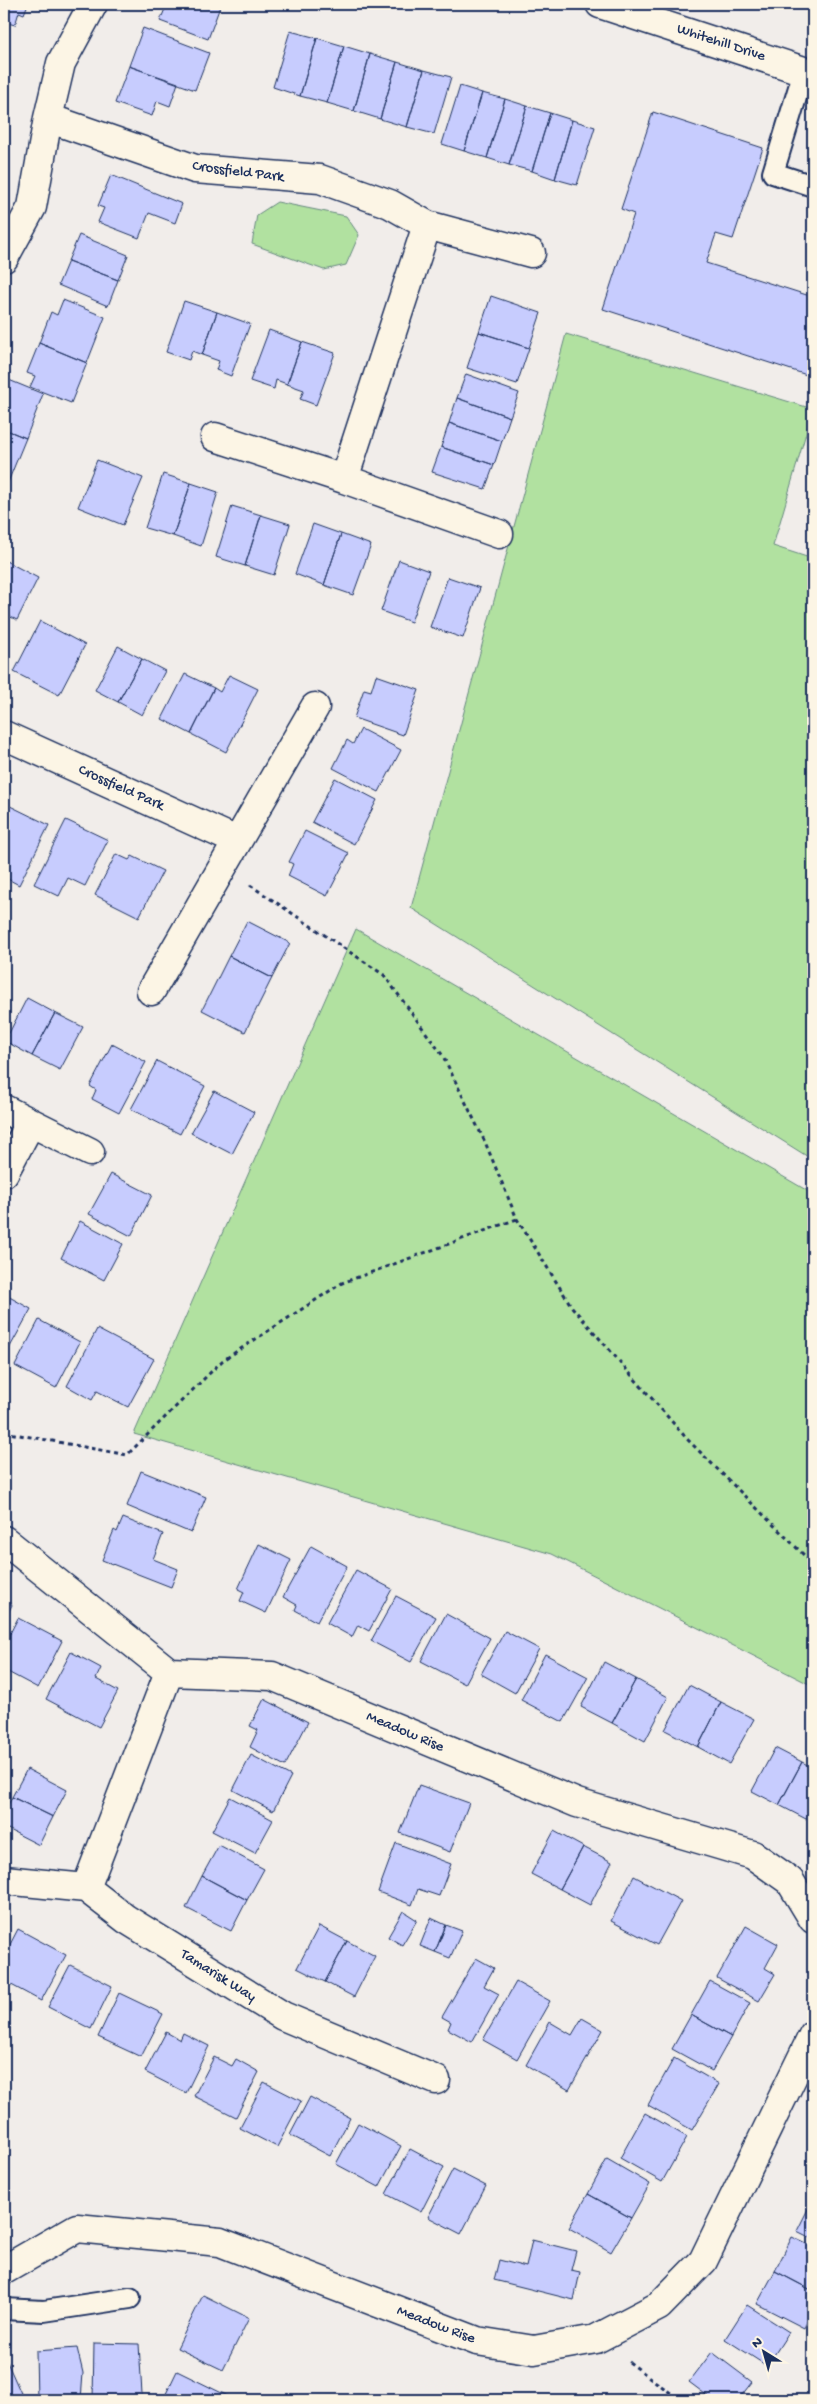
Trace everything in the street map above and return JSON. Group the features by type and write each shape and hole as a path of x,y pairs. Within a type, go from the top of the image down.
{"street":[{"path":"4,258 32,207 48,118 61,63 93,4"},
{"name":"Whitehill Drive","path":"600,4 808,72"},
{"name":"Crossfield Park","path":"48,118 119,144 195,168 320,180 390,204 427,226 532,253"},
{"path":"344,479 427,226"},
{"path":"215,437 344,479 499,534"},
{"path":"151,990 315,707"},
{"name":"Crossfield Park","path":"4,735 237,841"},
{"path":"4,1109 30,1124 90,1152"},
{"path":"4,1173 30,1124"},
{"path":"4,1540 169,1672 86,1888 4,1880"},
{"name":"Meadow Rise","path":"169,1672 272,1676 576,1803 753,1855 790,1881 813,1919"},
{"name":"Tamarisk Way","path":"86,1888 126,1919 283,2016 436,2080"},
{"name":"Meadow Rise","path":"4,2270 77,2228 220,2242 478,2341 534,2350 596,2339 659,2306 703,2261 813,2035"}],"lane":[{"path":"808,72 773,173 813,186"},
{"path":"4,2310 44,2311 130,2298"}],"path":[{"path":"222,867 384,975 443,1056 485,1142 517,1219 572,1307 688,1440 813,1564"},
{"path":"4,1432 127,1455 222,1361 342,1283 517,1219"},
{"path":"596,2339 680,2400"}],"green space":[{"path":"277,202 346,216 359,235 346,265 324,270 252,244 257,215"},
{"path":"566,334 813,409 773,546 813,559 813,1160 411,908"},
{"path":"356,929 813,1194 813,1686 552,1554 134,1434"}],"building":[{"path":"4,4 28,4 24,14 19,12 15,25 4,22"},
{"path":"167,4 221,4 208,39 160,21"},
{"path":"143,28 209,53 195,90 129,66"},
{"path":"290,31 317,38 300,96 273,87"},
{"path":"317,38 344,46 327,103 300,96"},
{"path":"344,46 370,54 354,111 327,103"},
{"path":"370,54 397,62 380,119 354,111"},
{"path":"397,62 424,70 407,127 380,119"},
{"path":"129,66 178,83 170,106 157,101 152,116 115,103"},
{"path":"424,70 451,77 434,134 407,127"},
{"path":"460,86 482,93 464,151 442,144"},
{"path":"482,93 505,99 487,158 464,151"},
{"path":"505,99 527,106 509,165 487,158"},
{"path":"527,106 550,113 532,171 509,165"},
{"path":"653,112 763,148 733,239 716,234 706,263 813,297 813,377 603,309 634,214 621,209"},
{"path":"550,113 572,120 555,179 532,171"},
{"path":"572,120 595,127 577,185 555,179"},
{"path":"111,175 182,204 175,223 149,213 139,238 98,222 104,208 98,206"},
{"path":"79,235 128,255 118,280 68,261"},
{"path":"68,261 118,280 108,306 58,285"},
{"path":"491,296 541,313 529,348 479,332"},
{"path":"63,300 105,317 87,363 39,343 51,312 57,315"},
{"path":"184,301 217,312 202,355 192,351 189,360 166,352"},
{"path":"217,312 250,324 231,376 216,370 219,361 202,355"},
{"path":"269,330 302,342 287,384 276,380 274,389 250,381"},
{"path":"479,332 529,348 517,384 467,368"},
{"path":"302,342 335,353 316,405 300,399 304,390 287,384"},
{"path":"39,343 87,363 71,403 30,387 35,376 27,373"},
{"path":"466,374 519,393 510,417 457,398"},
{"path":"4,378 43,394 26,438 4,429"},
{"path":"457,398 510,417 502,441 449,423"},
{"path":"449,423 502,441 494,465 441,447"},
{"path":"4,429 26,438 8,482 4,480"},
{"path":"441,447 494,465 485,489 432,472"},
{"path":"97,460 143,478 123,525 78,507"},
{"path":"163,474 191,483 173,536 145,528"},
{"path":"191,483 218,492 201,546 173,536"},
{"path":"232,506 261,515 245,566 216,557"},
{"path":"261,515 290,524 274,575 245,566"},
{"path":"313,524 341,534 324,585 295,574"},
{"path":"341,534 371,545 353,595 324,585"},
{"path":"4,560 38,578 17,620 4,614"},
{"path":"399,560 429,571 411,622 381,611"},
{"path":"448,577 480,588 463,638 430,627"},
{"path":"40,621 85,645 59,695 14,672"},
{"path":"118,646 142,659 118,702 95,690"},
{"path":"142,659 165,671 142,715 118,702"},
{"path":"185,674 214,688 191,734 162,719"},
{"path":"229,675 258,689 226,752 191,734 214,688 220,692"},
{"path":"376,675 419,690 403,735 354,718 364,689 371,691"},
{"path":"361,729 401,750 379,792 333,768 347,740 353,744"},
{"path":"335,778 377,800 354,844 312,822"},
{"path":"6,804 49,825 19,885 4,877 4,809"},
{"path":"66,820 108,840 85,886 68,878 59,896 34,884"},
{"path":"305,831 349,853 327,896 288,876 293,864 289,862"},
{"path":"116,854 129,860 132,856 163,871 139,917 95,895"},
{"path":"247,921 290,943 272,978 229,956"},
{"path":"229,956 272,978 245,1032 202,1010"},
{"path":"27,998 55,1013 32,1056 5,1041"},
{"path":"55,1013 83,1027 60,1070 32,1056"},
{"path":"112,1044 146,1062 119,1113 92,1099 96,1090 90,1086"},
{"path":"157,1061 205,1086 180,1134 131,1109"},
{"path":"214,1091 254,1112 232,1154 191,1133"},
{"path":"111,1174 152,1195 131,1236 89,1214"},
{"path":"80,1221 123,1244 104,1280 61,1258"},
{"path":"4,1294 31,1309 5,1356 4,1356"},
{"path":"39,1320 80,1342 56,1388 15,1366"},
{"path":"97,1329 154,1359 128,1407 97,1391 92,1400 67,1386"},
{"path":"141,1471 206,1497 191,1533 127,1506"},
{"path":"123,1518 163,1534 153,1559 178,1569 171,1587 102,1560 114,1530 117,1532"},
{"path":"259,1544 291,1560 266,1613 240,1601 244,1592 238,1589"},
{"path":"311,1546 347,1566 317,1622 295,1610 297,1605 283,1597"},
{"path":"356,1570 392,1589 369,1631 358,1625 352,1637 327,1623"},
{"path":"396,1596 436,1617 411,1662 371,1641"},
{"path":"4,1600 12,1605 4,1621"},
{"path":"446,1614 490,1638 465,1684 421,1661"},
{"path":"18,1618 62,1641 38,1688 4,1670 4,1645"},
{"path":"505,1631 539,1649 515,1693 481,1674"},
{"path":"71,1652 101,1668 96,1679 118,1691 99,1727 46,1699"},
{"path":"545,1654 588,1677 563,1722 521,1700"},
{"path":"604,1662 636,1679 612,1723 581,1707"},
{"path":"636,1679 668,1697 645,1741 612,1723"},
{"path":"689,1685 721,1702 698,1747 665,1730"},
{"path":"264,1699 308,1722 285,1766 250,1747 258,1730 250,1726"},
{"path":"721,1702 754,1719 729,1764 698,1747"},
{"path":"775,1748 802,1762 779,1805 752,1791"},
{"path":"251,1755 291,1776 273,1811 233,1790"},
{"path":"802,1762 813,1768 813,1807 806,1819 779,1805"},
{"path":"27,1769 67,1790 53,1817 12,1797"},
{"path":"419,1785 469,1803 450,1852 400,1833"},
{"path":"12,1797 53,1817 39,1845 4,1827 4,1813"},
{"path":"230,1797 273,1820 255,1853 212,1831"},
{"path":"554,1831 583,1847 560,1889 531,1874"},
{"path":"396,1843 451,1864 439,1896 418,1889 412,1905 378,1892"},
{"path":"219,1845 264,1869 247,1900 202,1876"},
{"path":"583,1847 612,1862 590,1905 560,1889"},
{"path":"202,1876 247,1900 231,1931 186,1908"},
{"path":"634,1876 681,1901 657,1945 611,1921"},
{"path":"403,1911 417,1920 402,1945 388,1937"},
{"path":"431,1918 446,1925 435,1952 420,1946"},
{"path":"446,1925 462,1931 450,1958 435,1952"},
{"path":"319,1926 347,1941 325,1982 297,1968"},
{"path":"746,1926 778,1944 765,1968 775,1974 759,2001 717,1978"},
{"path":"18,1929 66,1955 41,2001 4,1981 4,1956"},
{"path":"347,1941 375,1956 354,1997 325,1982"},
{"path":"476,1958 494,1968 484,1986 499,1994 472,2042 448,2029 451,2022 442,2017"},
{"path":"70,1965 112,1986 91,2029 48,2007"},
{"path":"710,1981 750,2003 731,2037 691,2015"},
{"path":"516,1982 550,2001 517,2059 483,2040"},
{"path":"119,1993 163,2014 141,2057 98,2037"},
{"path":"691,2015 731,2037 712,2071 672,2049"},
{"path":"582,2018 603,2030 569,2090 526,2065 550,2022 572,2035"},
{"path":"166,2032 180,2040 183,2033 209,2046 186,2093 145,2072"},
{"path":"214,2057 232,2066 236,2059 259,2072 236,2117 194,2096"},
{"path":"674,2058 719,2084 692,2130 648,2105"},
{"path":"264,2082 301,2101 277,2147 240,2128"},
{"path":"310,2097 350,2118 330,2156 290,2135"},
{"path":"645,2113 687,2137 662,2182 620,2158"},
{"path":"358,2123 401,2146 379,2187 336,2164"},
{"path":"410,2149 444,2167 421,2212 386,2194"},
{"path":"607,2159 650,2184 631,2218 588,2194"},
{"path":"453,2169 486,2186 461,2234 428,2217"},
{"path":"588,2194 631,2218 611,2252 569,2228"},
{"path":"813,2199 813,2239 797,2231"},
{"path":"792,2237 813,2247 813,2291 775,2271"},
{"path":"532,2240 576,2251 571,2270 580,2272 574,2300 494,2280 499,2260 526,2267"},
{"path":"775,2271 813,2291 813,2309 804,2328 757,2304"},
{"path":"203,2295 249,2318 223,2370 177,2348"},
{"path":"747,2305 789,2332 767,2366 725,2339"},
{"path":"94,2343 139,2344 142,2394 139,2400 93,2400"},
{"path":"77,2348 83,2373 81,2400 37,2400 36,2351"},
{"path":"712,2352 752,2382 738,2400 713,2400 689,2382"},
{"path":"7,2362 24,2400 4,2400 4,2363"},
{"path":"177,2371 234,2399 163,2400"}]}
